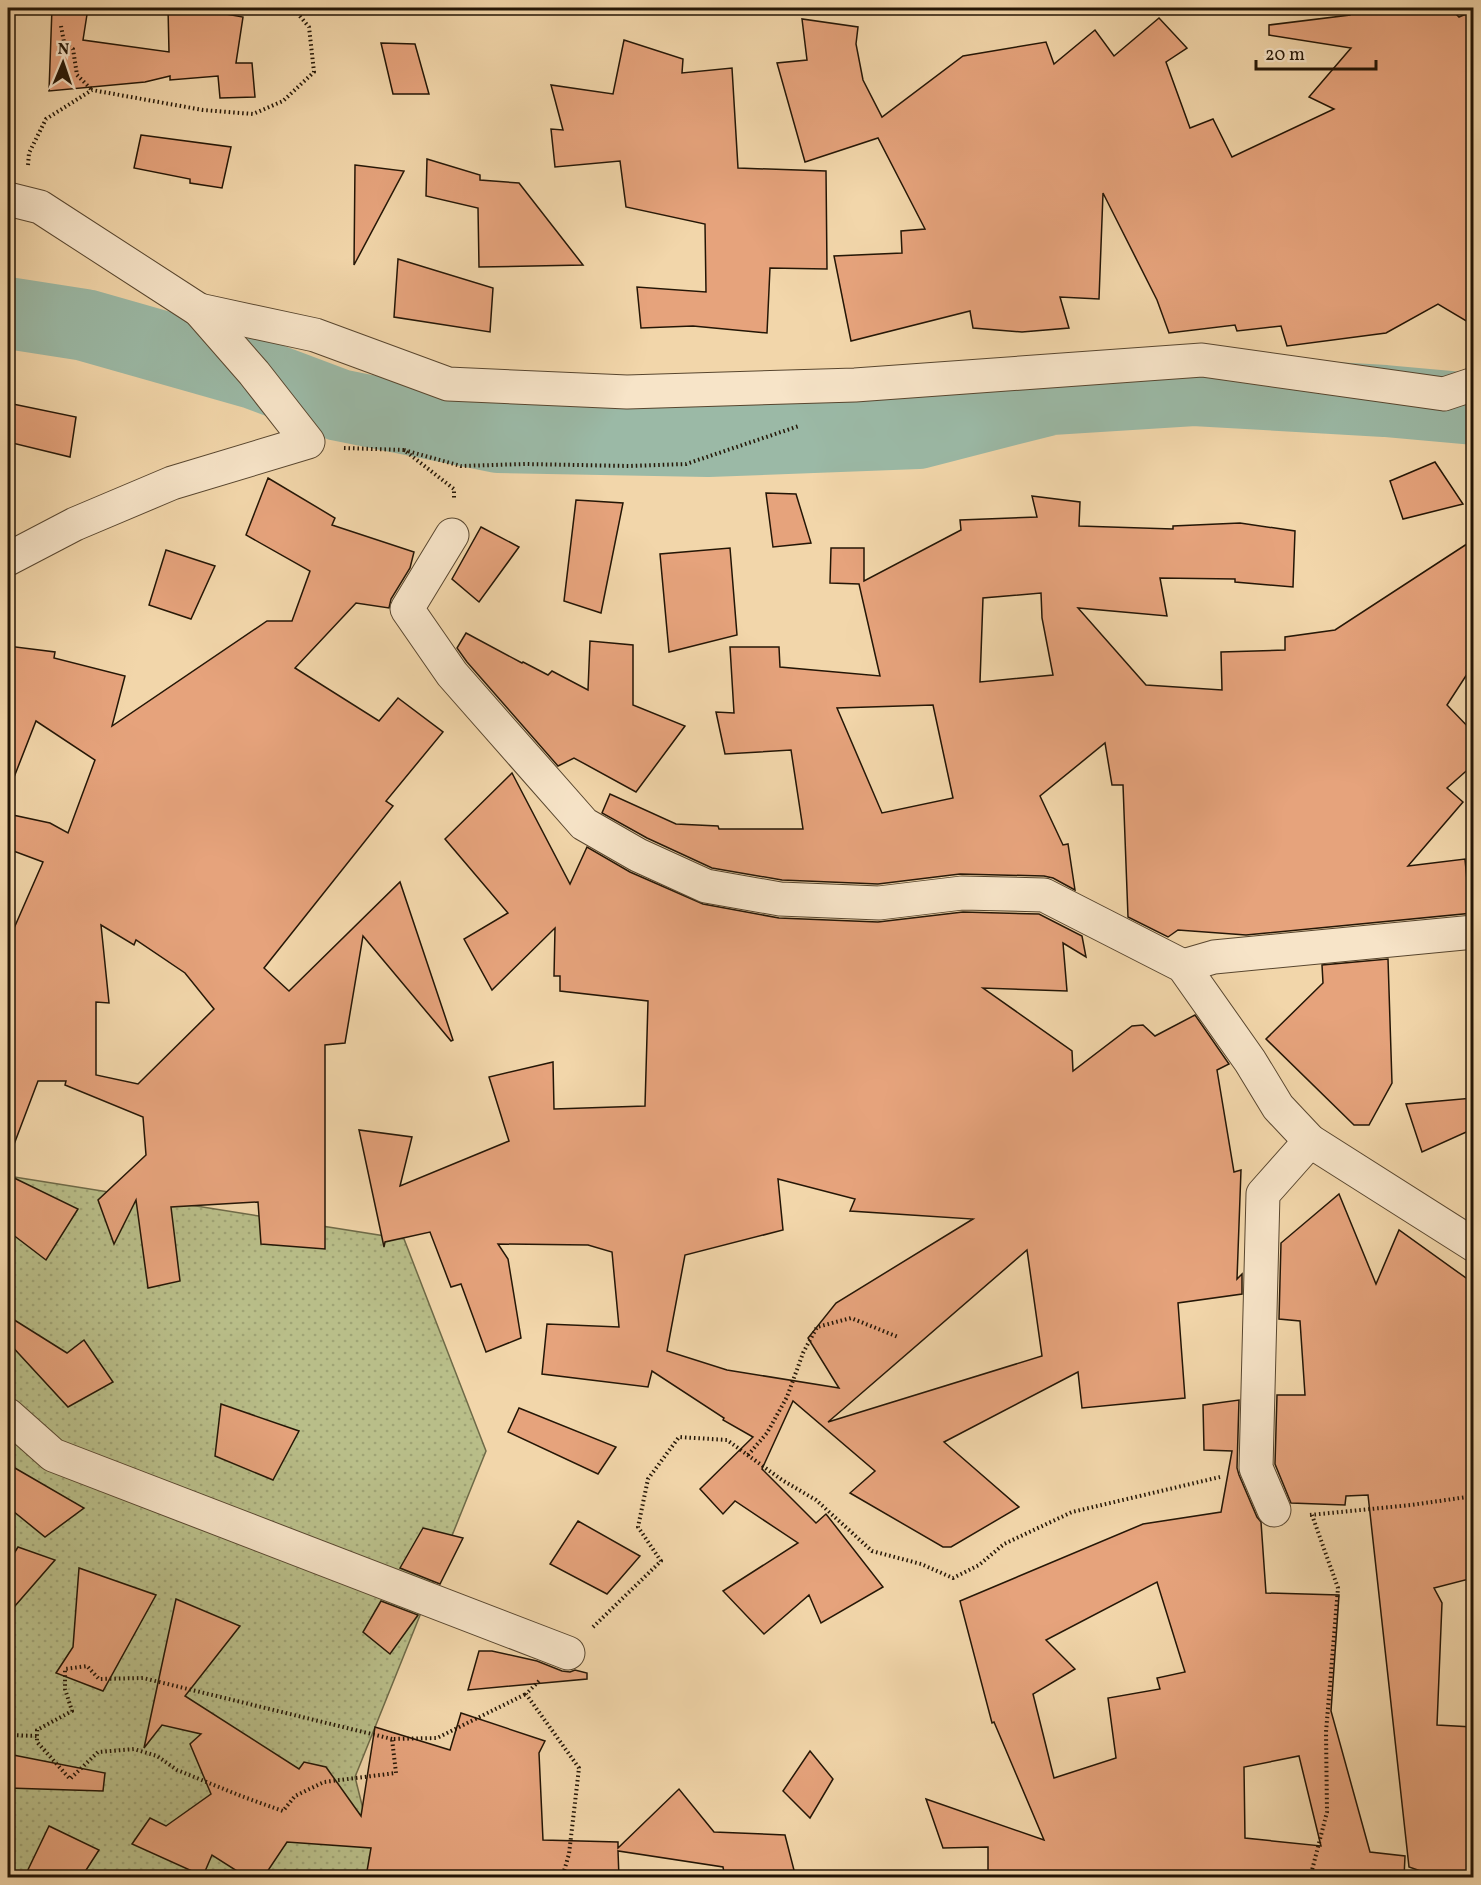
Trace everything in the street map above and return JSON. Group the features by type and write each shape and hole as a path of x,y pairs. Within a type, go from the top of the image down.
{"street":[{"path":"8,199 40,207 199,310 308,442 172,483 75,524 8,559"},
{"path":"199,310 315,335 448,384 627,392 672,391 855,385 1202,360 1444,394 1473,384"},
{"path":"452,535 407,609 452,674 584,824 638,855 706,886 780,900 879,903 962,893 1044,896 1183,966 1250,1061 1278,1107 1310,1141 1473,1245"},
{"path":"1183,966 1214,957 1473,932"},
{"path":"1274,1510 1256,1468 1263,1194 1310,1141"},
{"path":"8,1415 53,1455 568,1653"}],"path":[{"path":"61,26 64,42 73,49 77,75 92,90 203,110 253,114 283,101 314,72 309,27 293,8"},
{"path":"40,207 26,182 29,153 46,119 92,90"},
{"path":"308,442 329,448 404,450 461,466 686,464 806,424"},
{"path":"404,450 454,489 452,535"},
{"path":"748,1455 767,1433 787,1397 803,1353 817,1328 851,1318 897,1337"},
{"path":"392,1739 396,1773 324,1782 295,1796 283,1811 177,1770 157,1756 134,1749 98,1752 70,1779 37,1742 37,1730 72,1711 65,1689 66,1669 87,1666 99,1679 143,1678 392,1739 436,1738 526,1694 660,1561 638,1527 648,1479 679,1437 727,1440 782,1480 816,1500 872,1551 921,1564 953,1578 979,1565 1004,1544 1072,1512 1256,1468"},
{"path":"1274,1510 1312,1515 1473,1496"},
{"path":"1310,1878 1327,1812 1326,1732 1338,1588 1312,1515"},
{"path":"526,1694 579,1768 569,1854 562,1878"},
{"path":"8,1735 37,1736"}],"green space":[{"path":"8,1176 404,1239 486,1451 355,1777 380,1877 8,1877"}],"building":[{"path":"52,8 88,8 83,40 169,52 168,8 192,8 243,17 236,63 252,63 255,97 220,98 218,76 170,80 170,76 145,82 49,91"},
{"path":"1350,8 1450,8 1459,17 1473,11 1473,325 1438,304 1386,333 1287,346 1281,326 1237,331 1235,325 1169,333 1157,300 1103,193 1099,299 1060,297 1069,328 1022,332 973,328 970,311 851,341 834,256 902,253 901,231 925,229 878,138 805,162 777,63 807,60 802,19 858,27 856,44 863,80 882,117 963,56 1046,42 1054,64 1095,30 1114,56 1159,18 1187,48 1166,62 1190,128 1213,119 1232,157 1334,109 1309,97 1351,48 1269,35 1269,25 1350,15"},
{"path":"624,40 683,59 682,73 732,68 738,168 826,171 827,269 770,268 767,333 693,326 641,328 637,287 706,292 705,224 626,207 620,161 555,167 551,129 563,130 551,85 613,94"},
{"path":"381,43 415,44 429,94 393,94"},
{"path":"141,135 231,147 222,188 190,183 190,179 134,168"},
{"path":"427,159 480,175 480,180 519,183 583,265 479,267 478,208 426,196"},
{"path":"355,165 404,171 354,265"},
{"path":"398,259 493,288 490,332 394,317"},
{"path":"8,403 76,417 70,457 8,442"},
{"path":"1435,462 1463,504 1403,519 1390,481"},
{"path":"268,478 335,518 332,525 414,552 410,568 391,599 389,608 356,603 295,668 379,721 398,698 443,732 386,801 393,806 264,968 289,991 400,882 453,1040 451,1041 363,936 345,1043 325,1045 325,1249 261,1244 258,1202 171,1207 180,1281 148,1288 136,1200 114,1244 98,1200 146,1155 143,1117 65,1085 66,1081 38,1081 10,1155 8,1154 8,942 43,862 8,849 8,814 50,823 68,833 95,760 36,721 8,789 8,646 55,652 54,658 125,676 112,726 267,621 292,621 310,571 246,535","holes":["101,925 134,945 136,940 185,973 214,1009 138,1084 96,1075 96,1002 109,1003"]},
{"path":"766,493 796,494 811,543 773,547"},
{"path":"1032,496 1080,502 1079,526 1173,529 1173,526 1240,523 1295,531 1293,587 1235,582 1235,579 1160,578 1167,616 1078,608 1146,685 1222,690 1221,652 1285,650 1285,637 1335,630 1473,540 1473,665 1447,705 1473,732 1473,765 1447,788 1463,802 1408,866 1465,859 1468,891 1473,891 1473,913 1246,935 1178,930 1168,937 1128,917 1123,785 1112,785 1105,743 1040,796 1063,845 1068,844 1075,890 1053,878 1044,876 960,874 878,884 782,880 712,868 647,838 602,813 610,794 676,824 718,826 719,829 803,829 791,750 725,754 716,712 734,713 730,647 779,647 780,667 880,676 859,584 830,583 831,548 864,548 864,581 961,530 960,520 1037,517","holes":["1041,593 1042,618 1053,675 980,682 983,598","933,705 953,798 882,813 837,708"]},
{"path":"576,500 623,503 601,613 564,601"},
{"path":"481,527 519,547 479,602 452,579"},
{"path":"730,548 737,635 669,652 660,554"},
{"path":"166,550 215,566 191,619 149,605"},
{"path":"466,633 522,663 548,675 552,671 588,690 590,641 633,645 633,705 685,726 636,792 574,758 558,766 457,648"},
{"path":"512,773 570,884 587,847 630,872 703,904 779,918 878,922 963,912 1039,914 1082,936 1086,957 1063,943 1067,991 983,988 1072,1051 1073,1071 1132,1026 1143,1025 1155,1036 1195,1015 1229,1064 1217,1070 1234,1172 1241,1170 1237,1279 1242,1274 1242,1294 1178,1303 1185,1398 1082,1408 1078,1372 944,1442 1019,1507 951,1547 943,1547 850,1493 875,1471 793,1401 762,1469 816,1523 826,1514 883,1587 821,1623 809,1595 764,1634 723,1591 798,1543 735,1501 723,1514 700,1489 753,1437 723,1420 724,1418 652,1371 648,1387 542,1374 547,1324 619,1327 612,1252 588,1245 498,1244 508,1259 521,1338 486,1352 461,1284 451,1287 430,1232 385,1242 384,1247 359,1130 412,1137 400,1186 509,1141 489,1077 553,1062 554,1109 645,1106 648,1001 560,991 560,976 554,976 555,928 492,990 464,939 508,913 445,839","holes":["778,1179 855,1199 850,1211 973,1219 836,1303 808,1338 839,1388 727,1370 667,1351 685,1255 783,1230","1027,1250 1042,1356 828,1422 849,1404"]},
{"path":"1388,959 1392,1083 1369,1125 1354,1125 1266,1039 1323,983 1322,965"},
{"path":"1473,1098 1473,1129 1422,1152 1406,1104"},
{"path":"8,1175 78,1209 46,1260 8,1231"},
{"path":"1339,1194 1376,1284 1399,1230 1473,1283 1473,1578 1434,1588 1442,1603 1437,1725 1473,1727 1473,1878 1441,1878 1409,1867 1368,1495 1346,1496 1345,1505 1291,1503 1275,1464 1277,1395 1305,1395 1300,1321 1279,1319 1281,1243"},
{"path":"8,1316 67,1353 84,1340 113,1382 68,1407 8,1342"},
{"path":"1239,1400 1237,1468 1261,1522 1266,1593 1339,1595 1331,1711 1370,1852 1405,1856 1404,1878 1218,1878 1183,1871 1181,1878 988,1878 988,1847 943,1848 926,1799 1044,1840 994,1722 992,1723 960,1601 1143,1524 1221,1512 1232,1451 1204,1450 1203,1405","holes":["1157,1582 1185,1672 1157,1678 1160,1689 1108,1698 1116,1758 1054,1778 1033,1694 1075,1669 1046,1640","1299,1756 1321,1846 1245,1838 1244,1767"]},
{"path":"221,1404 299,1431 273,1480 215,1456"},
{"path":"519,1408 616,1447 598,1474 508,1432"},
{"path":"8,1464 84,1508 45,1537 8,1507"},
{"path":"578,1521 640,1556 607,1594 550,1564"},
{"path":"423,1528 463,1538 440,1584 400,1568"},
{"path":"18,1547 55,1560 8,1614 8,1563"},
{"path":"79,1568 156,1595 103,1691 56,1673 73,1647"},
{"path":"176,1599 240,1626 185,1696 299,1769 304,1762 326,1767 361,1816 375,1727 450,1750 461,1713 545,1741 539,1753 543,1840 618,1842 618,1848 679,1789 714,1832 785,1835 796,1878 725,1878 723,1867 618,1851 619,1878 384,1878 367,1871 371,1848 287,1842 263,1878 248,1878 212,1855 203,1876 132,1844 150,1818 166,1826 211,1794 190,1744 201,1734 162,1725 144,1748"},
{"path":"381,1601 418,1615 390,1654 363,1632"},
{"path":"479,1651 492,1651 537,1661 562,1671 575,1670 587,1673 587,1679 468,1690"},
{"path":"810,1751 833,1779 810,1818 783,1791"},
{"path":"8,1754 105,1773 103,1791 8,1788"},
{"path":"49,1826 99,1850 81,1878 24,1878"}],"waterway":[{"path":"8,313 85,325 254,373 339,405 498,437 708,441 918,433 1051,399 1194,390 1385,401 1474,409"}]}
